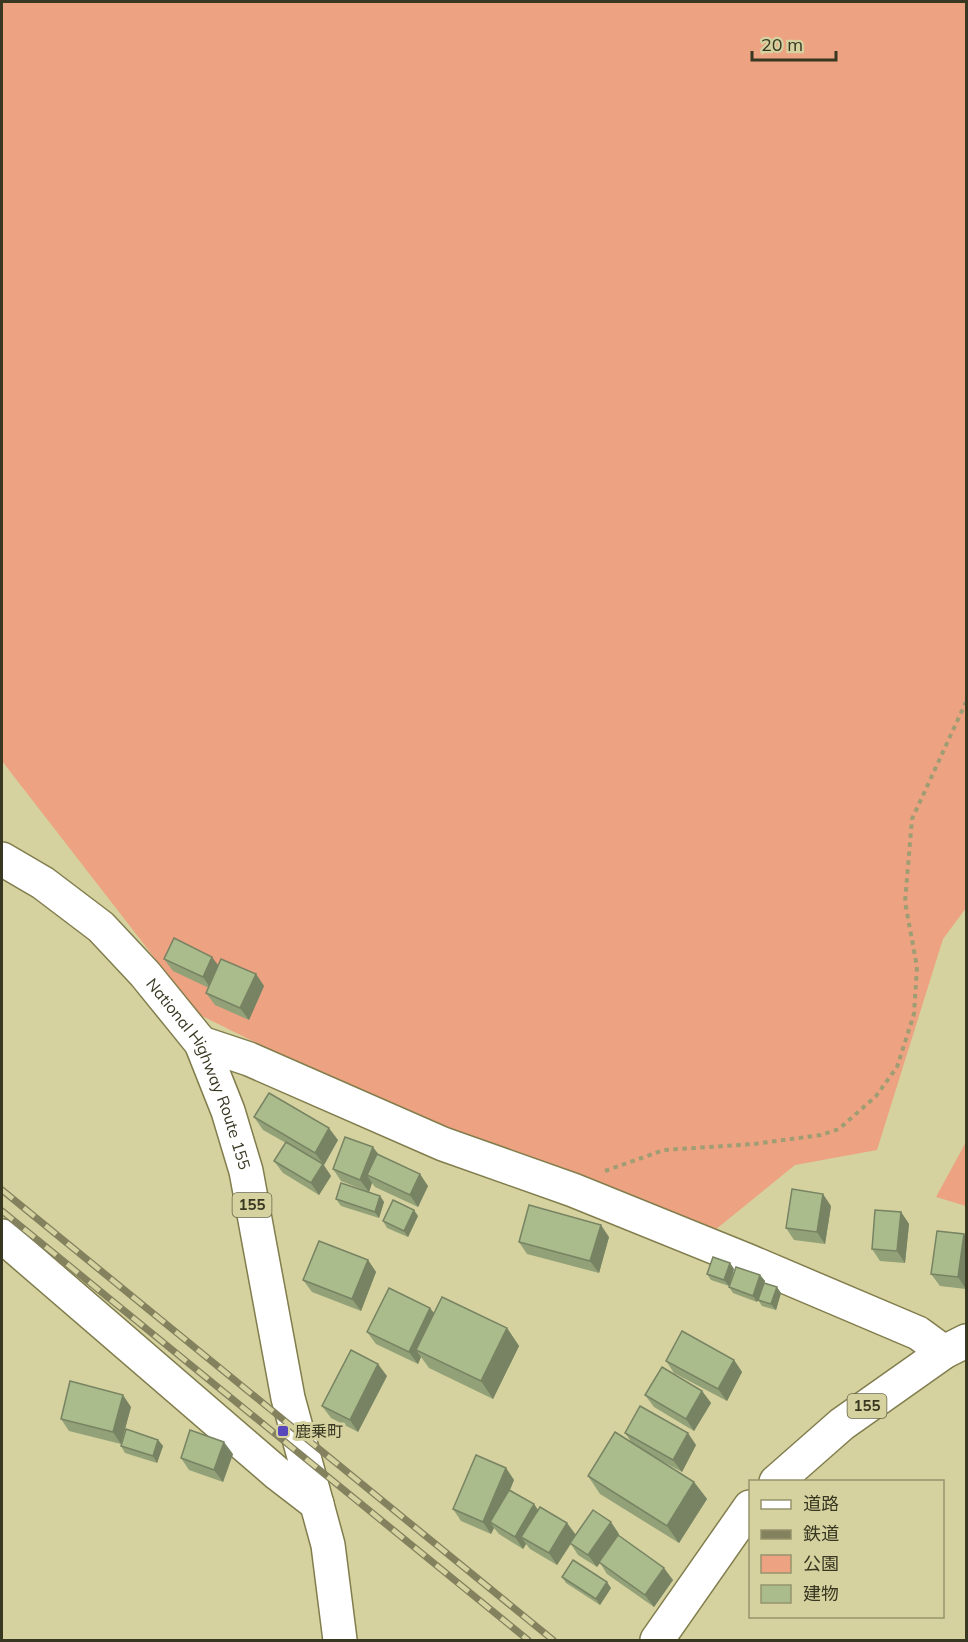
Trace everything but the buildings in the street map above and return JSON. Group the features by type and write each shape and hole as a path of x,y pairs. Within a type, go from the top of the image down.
{"main road":[{"name":"National Highway Route 155","path":"2,859 43,883 101,927 146,974 201,1043 228,1111 246,1171 288,1398 328,1545 340,1641"},
{"path":"201,1043 249,1059 443,1144 573,1190 918,1334 955,1346"},
{"path":"2,1236 269,1467 316,1504"},
{"name":"155","path":"778,1480 842,1424 955,1346"},
{"path":"657,1641 749,1508"}],"path":[{"path":"573,1190 612,1166 664,1150 754,1144 820,1135 839,1129 876,1096 897,1067 914,1014 917,967 905,903 912,819 966,702"}],"green space":[{"path":"2,2 966,2 966,908 943,939 877,1150 795,1165 710,1234 455,1141 198,1014 2,761"},
{"path":"966,1142 966,1206 936,1197"}],"railway":[{"path":"2,1190 553,1640"},
{"path":"2,1211 528,1640"}],"place":[{"name":"鹿乗町","path":"283,1431"}]}
